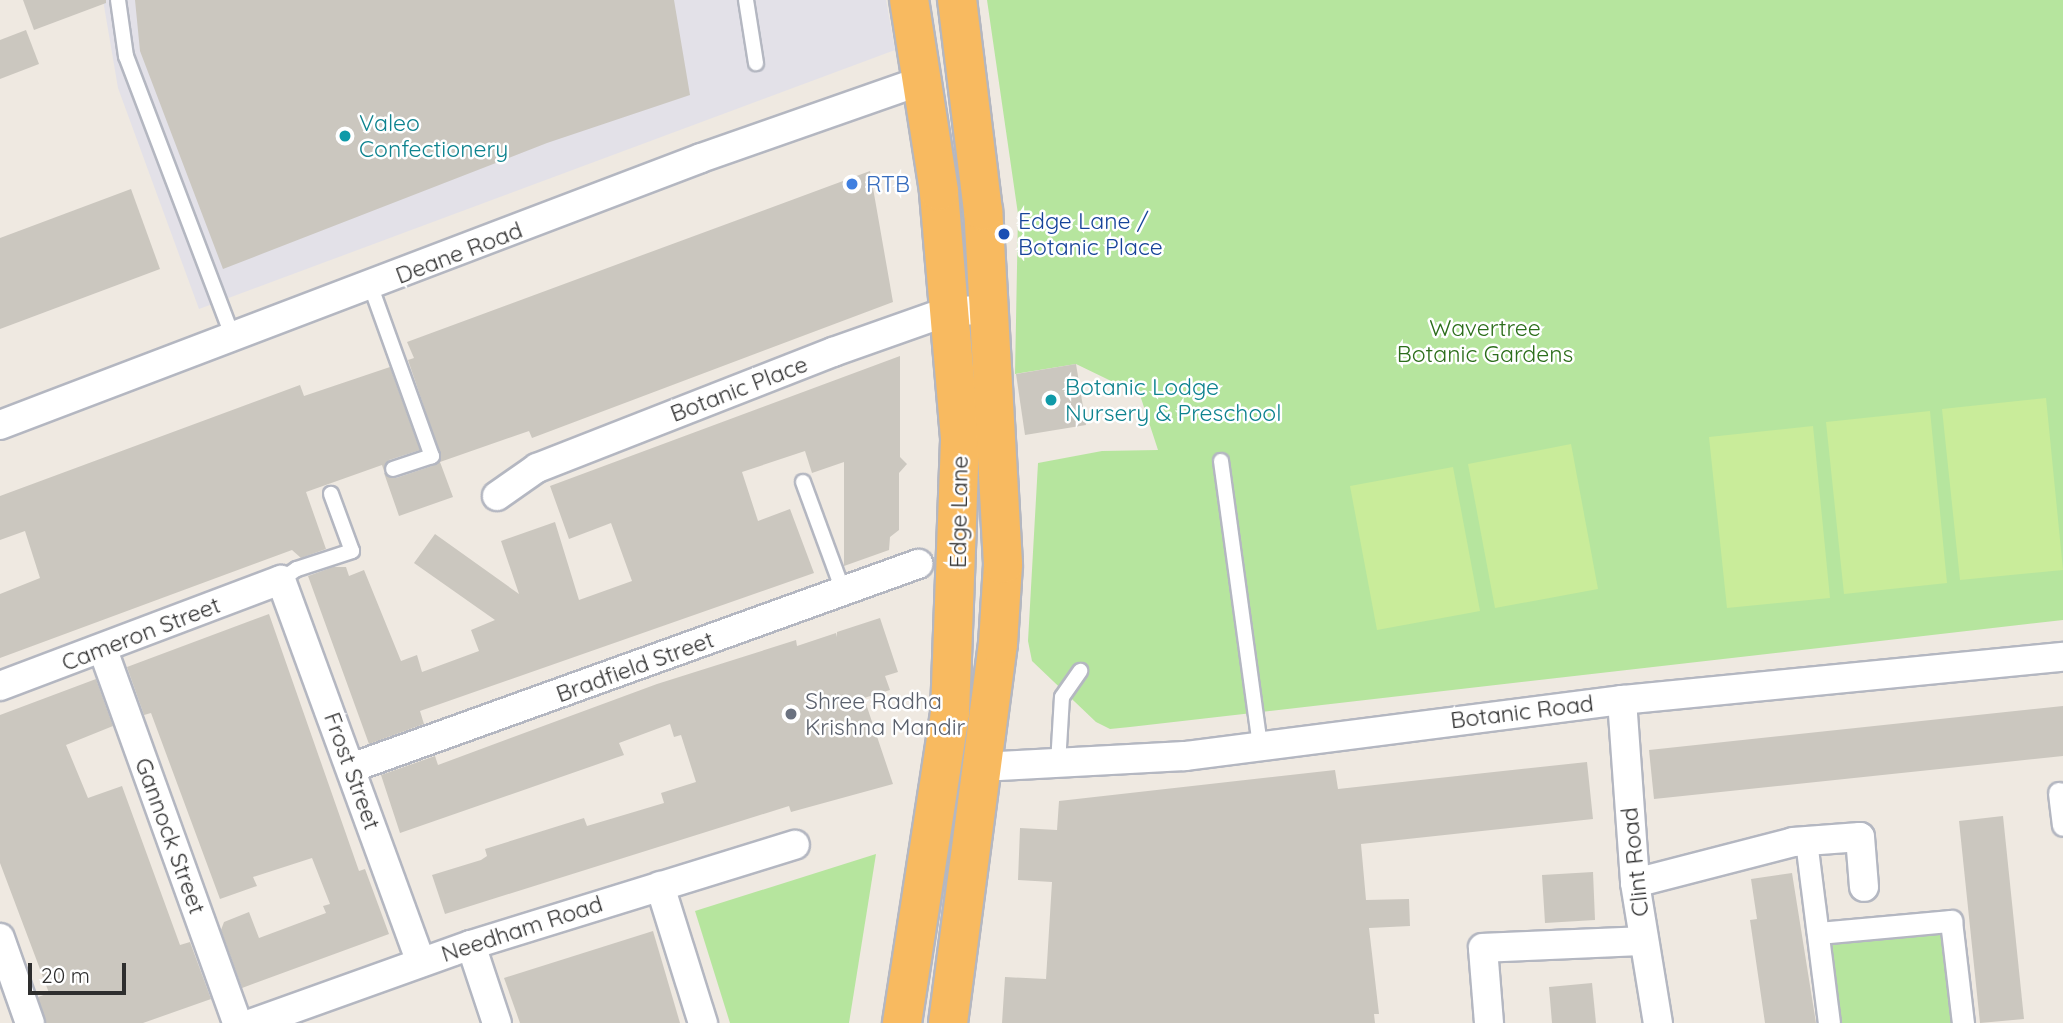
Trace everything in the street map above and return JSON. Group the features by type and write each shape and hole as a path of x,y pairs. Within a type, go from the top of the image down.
{"highway":[{"name":"Edge Lane","path":"902,1023 950,712 958,565 960,438 939,191 918,82 909,0"},
{"name":"Edge Lane","path":"948,1023 981,767 1003,564 990,310 957,0"}],"street":[{"name":"Deane Road","path":"0,425 371,287 701,158 918,82"},
{"name":"Botanic Place","path":"498,496 537,468 949,311 990,310"},
{"path":"918,564 958,565"},
{"name":"Bradfield Street","path":"351,768 918,564"},
{"name":"Cameron Street","path":"0,687 281,580"},
{"name":"Frost Street","path":"281,580 421,962"},
{"name":"Gannock Street","path":"103,650 254,1022"},
{"name":"Botanic Road","path":"981,767 1058,764 1260,746 1622,700 2063,657"},
{"name":"Clint Road","path":"1622,700 1635,883 1658,1023"},
{"path":"2059,793 2063,825"},
{"path":"1635,883 1806,841 1860,837 1864,887"},
{"path":"1806,841 1829,1023"},
{"name":"Needham Road","path":"254,1022 471,945 795,845"},
{"path":"660,886 703,1023"},
{"path":"1818,933 1951,921 1963,1023"},
{"path":"0,939 30,1023"},
{"path":"1489,1023 1483,948 1644,941"},
{"path":"471,945 497,1023"}],"lane":[{"path":"118,0 126,55 233,338"},
{"path":"746,0 756,63"},
{"path":"371,287 432,456 393,469"},
{"path":"1221,461 1260,746"},
{"path":"803,482 843,591"},
{"path":"281,580 297,569 352,551 331,494"},
{"path":"1058,764 1062,697 1080,671"}],"shaded area":[{"name":"Valeo Confectionery","path":"103,0 886,0 895,50 199,309 118,88"}],"green space":[{"name":"Wavertree Botanic Gardens","path":"987,0 2063,0 2063,620 1130,727 1110,729 1096,722 1032,661 1028,641 1038,463 1102,451 1158,450 1140,395 1076,364 1015,374 1018,214"},
{"path":"2046,398 2063,570 1960,580 1942,409"},
{"path":"1930,411 1947,583 1844,594 1826,422"},
{"path":"1813,426 1830,598 1727,608 1709,437"},
{"path":"1571,444 1598,589 1495,608 1468,464"},
{"path":"1453,467 1480,611 1377,630 1350,486"},
{"path":"876,854 849,1023 730,1023 695,911"},
{"path":"1934,926 1946,937 1953,1023 1836,1023 1827,938"}],"building":[{"path":"23,0 106,0 106,3 34,30"},
{"name":"Valeo Confectionery","path":"135,0 674,0 690,95 547,143 223,269 140,51"},
{"path":"26,30 39,64 0,79 0,40"},
{"path":"870,171 893,302 532,438 529,431 440,462 453,497 399,516 384,473 396,478 435,465 441,457 408,360 414,358 407,342"},
{"path":"131,189 160,269 0,329 0,238"},
{"path":"900,356 900,457 907,464 899,473 899,530 890,537 889,550 844,566 844,462 812,473 805,451 742,472 758,521 790,509 814,573 420,711 424,724 369,744 308,576 333,567 346,567 349,576 364,570 401,661 417,655 422,672 479,651 471,630 495,620 414,563 435,534 519,594 501,541 555,522 579,600 632,581 611,523 569,539 550,486"},
{"name":"Botanic Lodge Nursery & Preschool","path":"1076,364 1086,425 1025,435 1016,374"},
{"path":"390,367 420,450 389,460 384,471 382,465 306,492 326,549 301,558 292,550 0,658 0,594 40,578 25,531 0,540 0,496 300,385 304,396"},
{"path":"269,614 359,871 365,869 389,934 242,988 221,930 224,922 249,912 259,938 326,913 323,906 330,904 312,858 253,877 257,886 220,899 151,713 144,715 127,667"},
{"path":"880,618 898,672 885,676 890,690 864,698 893,784 791,812 789,806 445,914 432,875 481,860 487,856 485,849 584,818 587,826 664,803 661,793 696,782 681,735 674,737 670,724 619,743 624,755 400,833 381,775 435,756 438,765 657,684 796,640 797,646 836,633 837,637 837,632"},
{"path":"96,679 113,726 66,745 88,798 122,786 180,945 190,942 211,999 143,1023 46,1023 38,997 49,993 0,863 0,715"},
{"path":"2063,706 2063,756 1654,799 1649,750"},
{"path":"1587,762 1593,819 1361,844 1366,900 1409,899 1410,926 1369,928 1379,1014 1374,1014 1375,1023 1002,1023 1005,977 1046,979 1052,882 1018,880 1020,828 1057,830 1059,801 1335,770 1338,789"},
{"path":"2003,816 2024,1019 1980,1023 1959,821"},
{"path":"1593,872 1595,920 1545,923 1542,875"},
{"path":"1792,873 1816,1023 1765,1023 1750,920 1757,919 1751,879"},
{"path":"653,931 680,1023 520,1023 504,978"},
{"path":"1592,983 1596,1023 1552,1023 1549,987"}],"place":[{"name":"Valeo Confectionery","path":"345,136"},
{"name":"RTB","path":"852,184"},
{"name":"Edge Lane / Botanic Place","path":"1004,234"},
{"name":"Botanic Lodge Nursery & Preschool","path":"1051,400"},
{"name":"Shree Radha Krishna Mandir","path":"791,714"}]}
